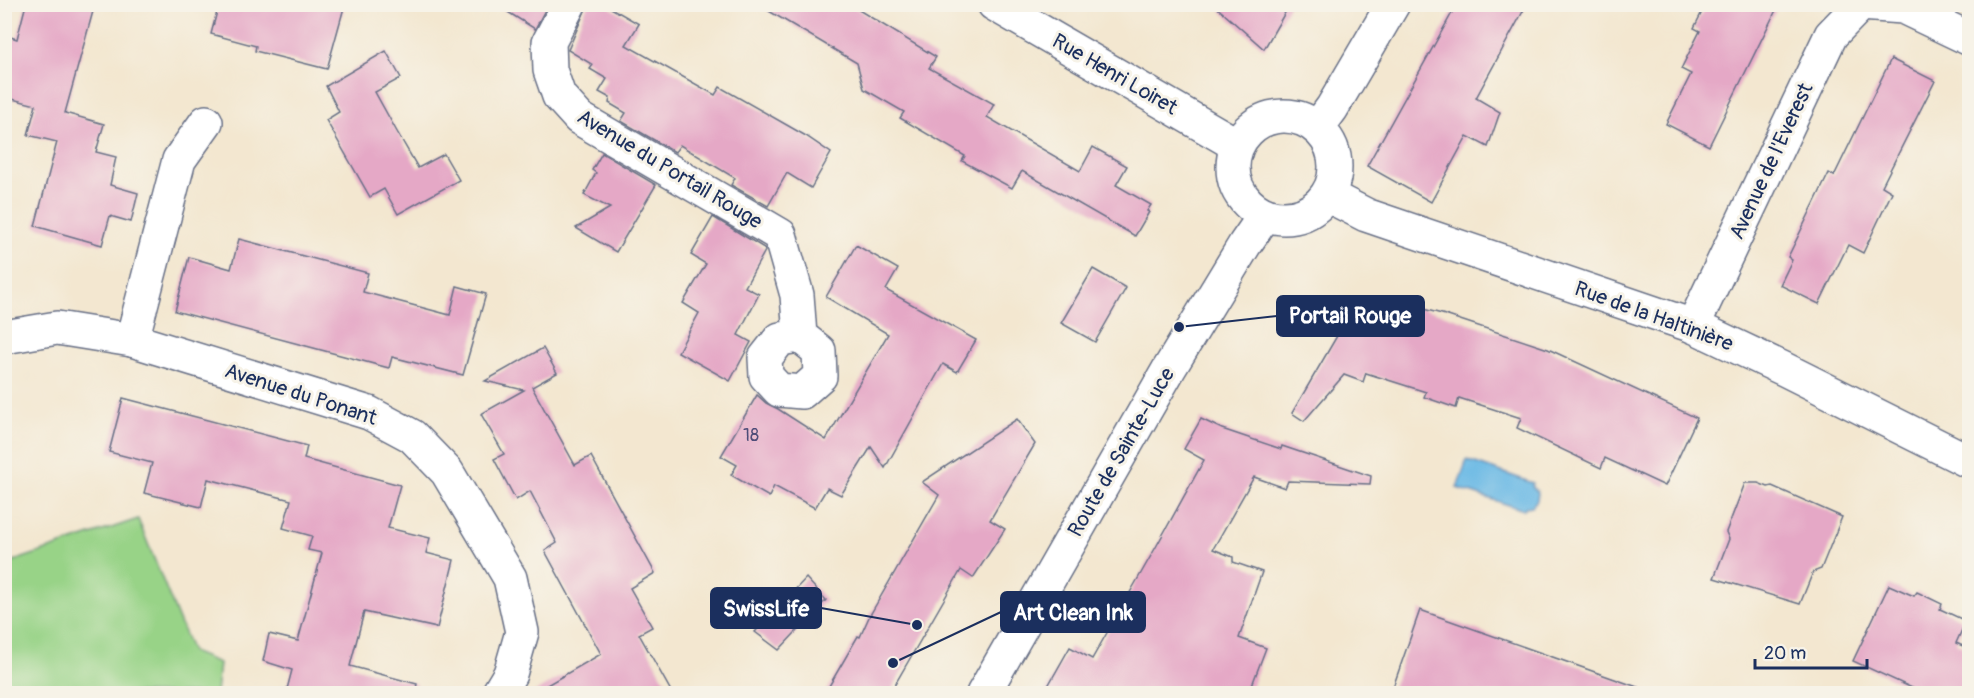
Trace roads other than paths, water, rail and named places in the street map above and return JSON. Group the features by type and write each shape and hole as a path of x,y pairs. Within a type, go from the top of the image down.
{"street":[{"name":"Avenue du Portail Rouge","path":"568,4 549,42 550,70 559,96 579,118 780,235 797,295 800,336"},
{"name":"Rue Henri Loiret","path":"994,4 1237,145"},
{"path":"1318,127 1332,108 1393,4"},
{"name":"Avenue de l'Everest","path":"1693,326 1831,34 1860,5 1903,7 1970,39"},
{"path":"1274,116 1298,117 1318,127 1331,145 1336,167 1334,182 1318,206 1294,217 1279,218 1265,215 1251,206 1240,194 1234,178 1233,161 1237,145 1246,131 1274,116"},
{"path":"132,340 179,160 206,122"},
{"name":"Rue de la Haltinière","path":"1327,195 1366,215 1693,326 1785,369 1970,462"},
{"name":"Route de Sainte-Luce","path":"983,693 1169,369 1265,215"},
{"name":"Avenue du Ponant","path":"4,337 57,328 132,340 369,413 412,436 447,472 510,578 522,632 510,674 498,693"}],"water":[{"path":"1467,460 1533,483 1532,486 1538,492 1537,500 1524,510 1457,488"}],"place":[{"name":"Portail Rouge","path":"1179,327"},
{"name":"SwissLife","path":"917,625"},
{"name":"Art Clean Ink","path":"893,663"}]}
